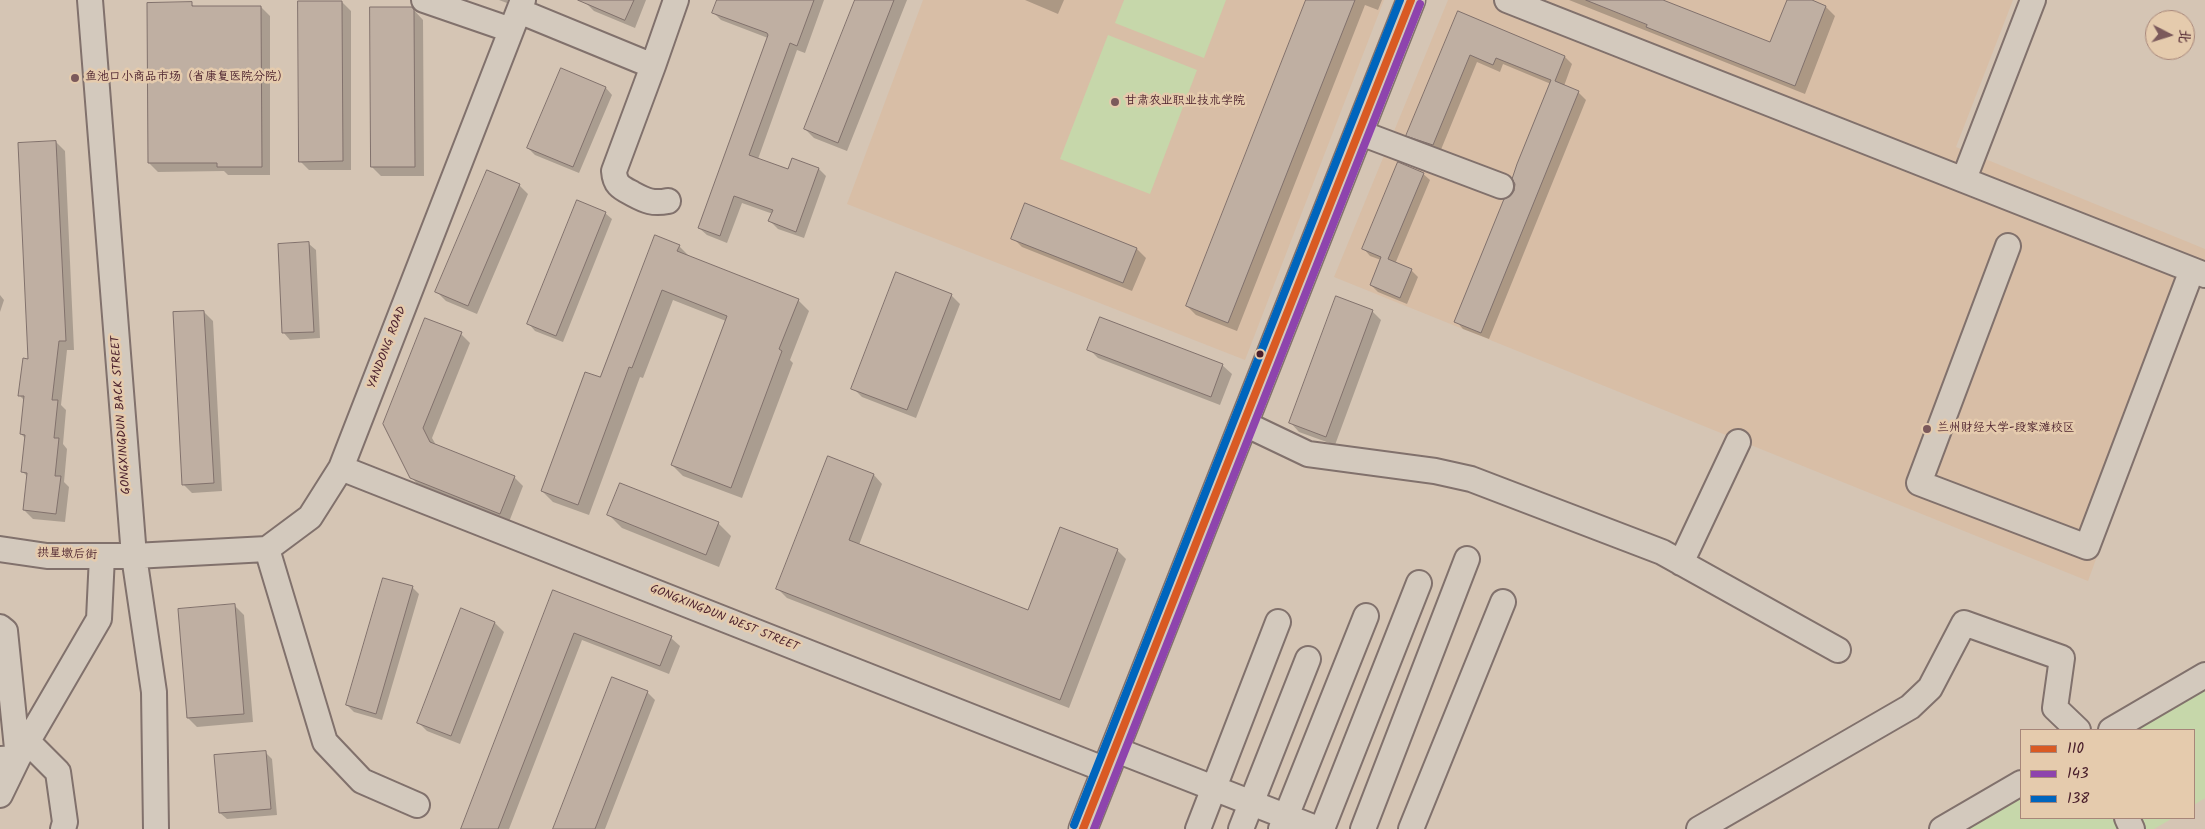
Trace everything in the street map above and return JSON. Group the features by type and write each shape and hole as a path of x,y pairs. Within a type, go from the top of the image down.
{"main road":[{"path":"1083,829 1410,0"}],"street":[{"name":"GONGXINGDUN BACK STREET","path":"90,0 134,556 154,692 156,829"},
{"path":"424,0 518,14 653,66"},
{"path":"668,201 649,202 640,199 621,188 615,178 614,171 676,0"},
{"path":"1507,0 2199,272 2088,547 1919,483 2008,246"},
{"path":"1964,179 2032,0"},
{"name":"YANDONG ROAD","path":"267,549 310,516 341,468 518,14"},
{"path":"1358,132 1501,186"},
{"path":"1243,423 1308,454 1435,471 1471,479 1662,552 1838,650"},
{"path":"1681,563 1738,442"},
{"name":"GONGXINGDUN WEST STREET","path":"341,468 1110,760 1214,788 1251,803 1284,823 1320,829"},
{"name":"拱星墩后街","path":"0,549 47,556 134,556"},
{"path":"134,556 267,549 326,742 362,781 417,805"},
{"path":"0,795 15,753 99,618 102,556"},
{"path":"1363,829 1467,559"},
{"path":"1320,829 1419,583"},
{"path":"1411,829 1503,602"},
{"path":"1284,823 1366,616"},
{"path":"1198,829 1278,622"},
{"path":"1699,829 1910,707 1930,688 1964,623 2062,658 2055,708 2077,729"},
{"path":"0,627 5,631 15,753"},
{"path":"1241,829 1308,659"},
{"path":"2113,729 2205,675"},
{"path":"15,753 58,772 64,829"},
{"path":"1942,829 2020,784"}],"shaded area":[{"name":"甘肃农业职业技术学院","path":"923,0 1384,0 1245,360 847,204"},
{"name":"兰州财经大学-段家滩校区","path":"1448,0 2013,0 1956,147 2205,249 2205,260 2088,581 1334,277"}],"green space":[{"path":"1124,0 1226,0 1204,58 1115,23"},
{"path":"1108,35 1197,70 1150,194 1060,159"},
{"path":"2205,689 2205,798 2195,804 2195,729 2136,729"},
{"path":"2020,798 2020,819 2171,819 2154,829 1967,829"}],"building":[{"path":"578,0 634,0 625,20"},
{"path":"717,0 814,0 797,46 790,43 749,155 788,169 792,158 819,168 796,232 768,221 773,210 734,196 720,236 698,228 768,35 712,13"},
{"path":"855,0 894,0 838,143 804,129"},
{"path":"1306,0 1355,0 1228,323 1186,306"},
{"path":"1586,0 1663,0 1770,42 1787,0 1812,0 1826,6 1795,86 1646,27 1647,25"},
{"path":"298,1 342,1 343,161 299,162"},
{"path":"192,2 192,6 261,6 262,167 217,167 217,163 148,163 147,3"},
{"path":"370,7 412,7 414,10 415,167 371,167"},
{"path":"1458,11 1565,56 1555,81 1579,91 1481,333 1454,322 1504,199 1514,191 1515,184 1512,179 1517,164 1551,80 1496,58 1493,65 1470,55 1433,145 1406,136"},
{"path":"561,68 606,87 573,167 527,148"},
{"path":"56,141 66,341 59,341 52,400 58,400 54,438 59,438 55,476 61,476 56,514 23,510 27,473 21,472 25,435 20,434 24,396 18,396 23,358 28,359 18,143"},
{"path":"1398,162 1424,173 1388,259 1412,269 1400,298 1370,285 1381,257 1362,249"},
{"path":"487,170 520,184 468,306 435,292"},
{"path":"577,200 606,212 556,336 527,324"},
{"path":"1025,203 1137,248 1123,283 1011,239"},
{"path":"655,235 680,245 677,251 799,299 779,349 782,351 731,488 671,465 727,316 662,290 632,368 629,367 578,505 541,491 585,372 600,377"},
{"path":"309,242 314,332 282,333 278,244"},
{"path":"896,272 952,294 907,410 851,389"},
{"path":"1336,296 1373,310 1326,437 1289,423"},
{"path":"204,311 214,483 182,485 173,312"},
{"path":"1100,317 1223,364 1211,397 1087,350"},
{"path":"425,318 462,332 423,428 430,442 515,476 500,514 410,478 383,424"},
{"path":"828,456 874,474 849,540 1028,610 1060,527 1118,549 1060,700 776,589"},
{"path":"620,483 719,522 706,555 607,515"},
{"path":"383,578 413,586 376,714 346,705"},
{"path":"553,590 672,636 660,666 574,633 498,829 461,829"},
{"path":"235,604 244,714 187,718 178,609"},
{"path":"461,608 495,622 451,736 417,723"},
{"path":"612,677 648,691 595,829 553,829"},
{"path":"266,751 271,809 219,813 214,755"}],"transit line":[{"name":"138","path":"1074,825 1400,0"},
{"name":"110","path":"1083,829 1411,0"},
{"name":"143","path":"1094,829 1420,4"}],"place":[{"name":"鱼池口小商品市场（省康复医院分院）","path":"75,78"},
{"name":"甘肃农业职业技术学院","path":"1115,102"},
{"name":"兰州财经大学-段家滩校区","path":"1927,429"}]}
